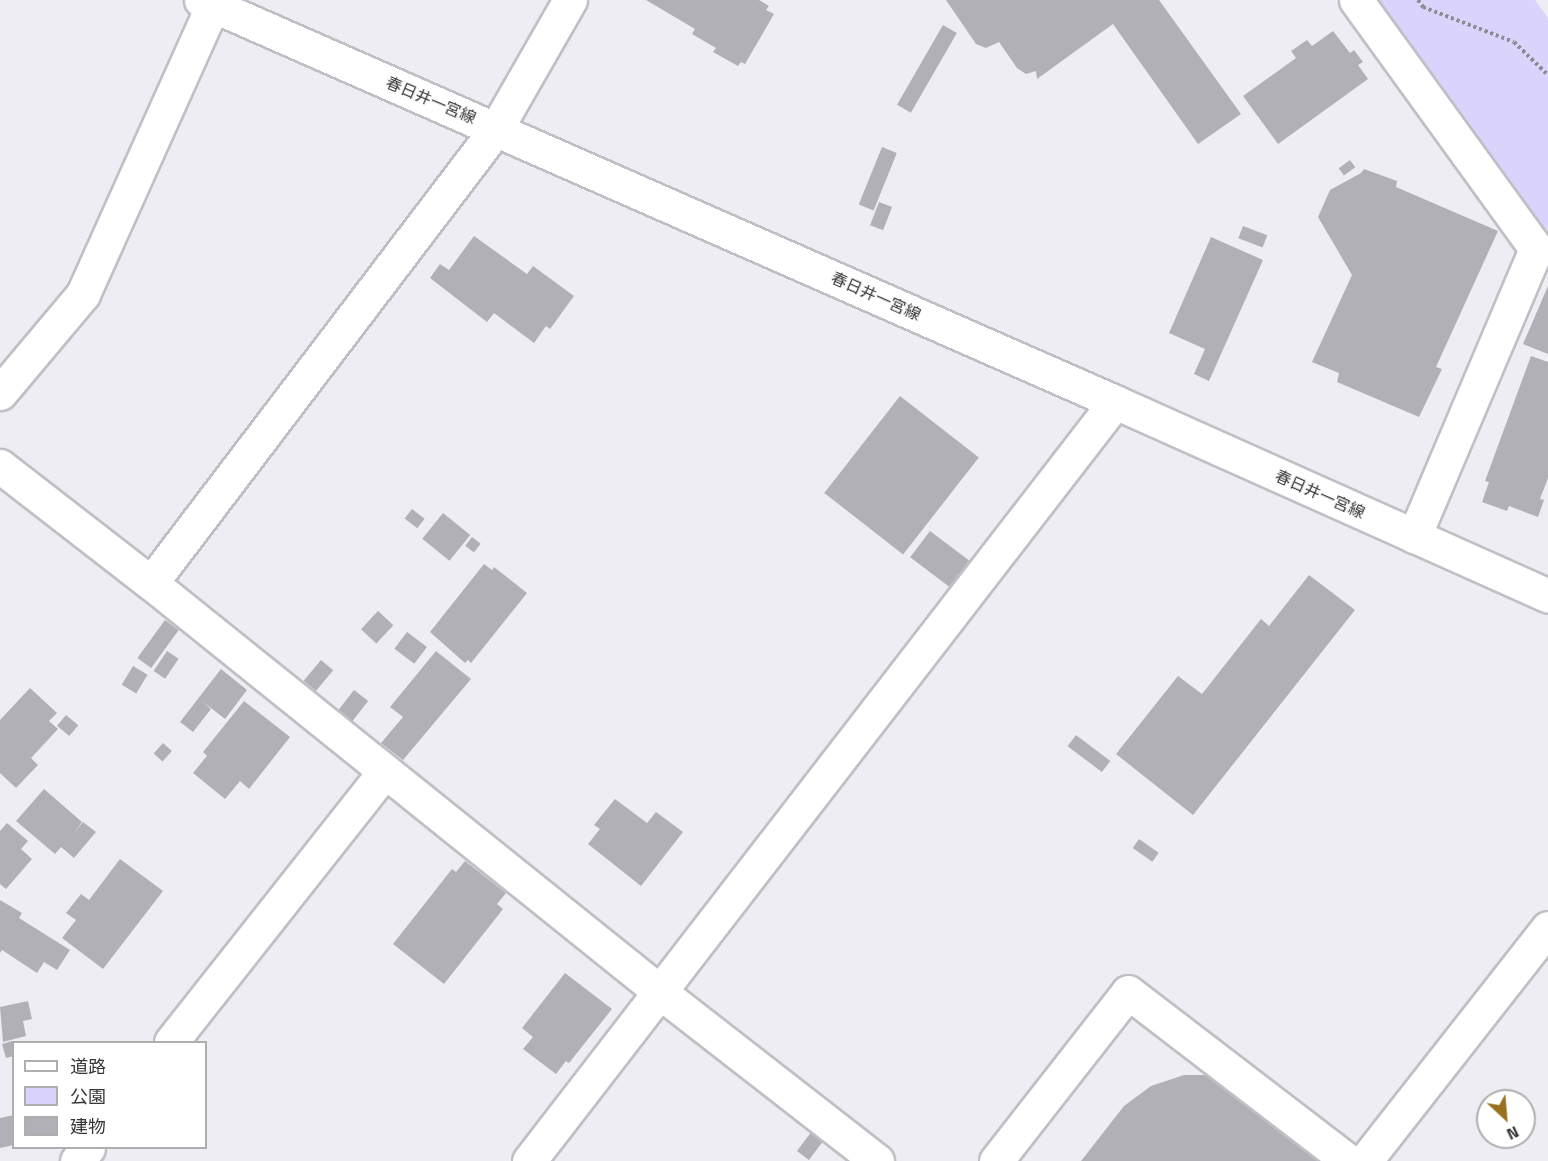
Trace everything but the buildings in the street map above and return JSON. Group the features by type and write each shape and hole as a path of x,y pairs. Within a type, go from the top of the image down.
{"street":[{"path":"151,583 496,129 570,0"},
{"path":"1356,0 1536,249 1413,536"},
{"path":"0,393 83,294 209,2"},
{"name":"春日井一宮線","path":"209,2 1548,596"},
{"path":"529,1161 1115,402"},
{"path":"0,466 151,583 660,992 877,1161"},
{"path":"172,1041 384,772"},
{"path":"1365,1161 1548,928"},
{"path":"996,1161 1128,992 1348,1161"},
{"path":"77,1161 87,1149"}],"path":[{"path":"1418,0 1423,7 1514,42 1548,75"}],"green space":[{"path":"1375,0 1535,0 1548,18 1548,240"}]}
